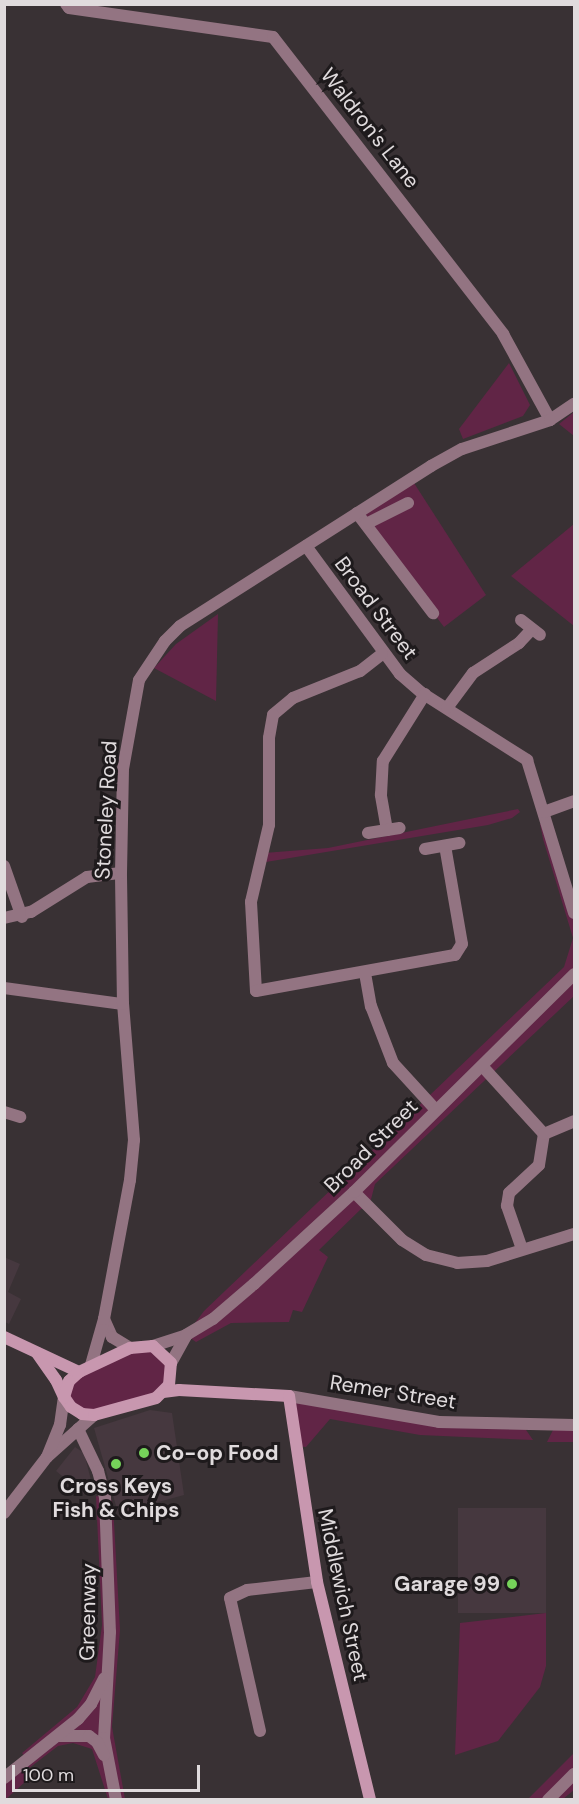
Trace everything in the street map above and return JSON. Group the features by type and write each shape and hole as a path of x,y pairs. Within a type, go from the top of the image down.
{"main road":[{"path":"4,1337 79,1372"},
{"path":"64,1397 69,1381 91,1365 130,1348 153,1346 188,1383 205,1392"},
{"path":"37,1353 64,1397 75,1410 94,1414 145,1403 163,1392 172,1365"},
{"name":"Remer Street","path":"163,1392 289,1396"},
{"name":"Middlewich Street","path":"289,1396 317,1582 370,1800"}],"street":[{"name":"Waldron's Lane","path":"66,4 69,8 273,37 503,334 550,420"},
{"name":"Stoneley Road","path":"91,1365 104,1319 130,1180 134,1140 123,1004 121,873 123,769 139,680 149,661 180,626 357,513 462,449 550,420 574,404"},
{"path":"366,524 408,503"},
{"path":"357,513 433,613"},
{"name":"Broad Street","path":"306,546 382,654 425,694 527,759 574,913"},
{"path":"447,708 473,673 536,632 521,620"},
{"path":"382,654 360,671 293,698 273,715 269,825 251,902 256,991 455,955 461,950 445,846"},
{"path":"387,830 381,795 383,761 425,694"},
{"path":"544,812 574,801"},
{"path":"368,833 400,828"},
{"path":"425,849 459,843"},
{"path":"4,866 22,917"},
{"path":"4,918 22,917 76,881 96,874 121,873"},
{"path":"365,973 371,1006 393,1064 435,1109"},
{"name":"Broad Street","path":"153,1346 186,1335 213,1319 354,1192 435,1109 483,1068 574,974"},
{"path":"4,988 123,1004"},
{"path":"483,1068 544,1134"},
{"path":"4,1112 20,1117"},
{"path":"544,1134 574,1121"},
{"path":"522,1249 507,1206 509,1193 539,1165 544,1134"},
{"path":"354,1192 402,1240 426,1255 467,1262 487,1261 574,1234"},
{"path":"104,1319 112,1337 130,1348"},
{"path":"172,1365 186,1335"},
{"name":"Remer Street","path":"289,1396 439,1422 574,1425"},
{"path":"47,1457 60,1425 64,1397"},
{"path":"4,1513 47,1457 94,1414"},
{"name":"Greenway","path":"78,1429 85,1437 105,1497 110,1569 105,1759 116,1800"},
{"path":"260,1731 230,1598 247,1590 317,1582"},
{"path":"4,1778 58,1737 91,1704 107,1669"},
{"path":"58,1737 89,1736 97,1742 105,1759"},
{"path":"548,1800 574,1774"}],"shaded area":[{"path":"509,363 530,405 523,416 463,439 459,429"},
{"path":"574,412 574,436 559,424"},
{"path":"414,483 486,595 444,627 357,513"},
{"path":"574,524 574,626 511,576"},
{"path":"218,614 216,701 154,668 176,644"},
{"path":"518,809 520,812 512,818 488,825 260,863 264,853 328,848"},
{"path":"547,823 574,913 574,996 375,1184 369,1207 361,1209 319,1250 328,1257 302,1312 293,1310 289,1322 231,1323 196,1342 186,1335 204,1311 564,967 573,938 543,839 540,824"},
{"path":"4,1257 20,1264 8,1292 21,1299 9,1324 5,1322"},
{"path":"142,1346 171,1363 163,1392 94,1415 75,1410 66,1386 69,1381"},
{"path":"289,1396 391,1416 524,1427 533,1440 420,1435 330,1419 306,1447 294,1446"},
{"path":"150,1410 172,1413 184,1495 118,1513 94,1428"},
{"path":"574,1425 574,1442 547,1442 555,1426"},
{"path":"75,1447 84,1453 92,1484 84,1494 56,1471"},
{"path":"96,1496 111,1499 113,1504 120,1630 112,1727 125,1799 108,1799 92,1749 73,1743 58,1746 24,1772 26,1781 5,1800 5,1778 27,1759 22,1753 77,1707 95,1677 102,1625"},
{"path":"458,1508 546,1508 546,1613 458,1613"},
{"path":"546,1613 546,1666 540,1687 498,1741 455,1755 460,1623"},
{"path":"574,1753 574,1790 563,1799 527,1800"}],"place":[{"name":"Co-op Food","path":"144,1453"},
{"name":"Cross Keys Fish & Chips","path":"116,1464"},
{"name":"Garage 99","path":"512,1584"}]}
